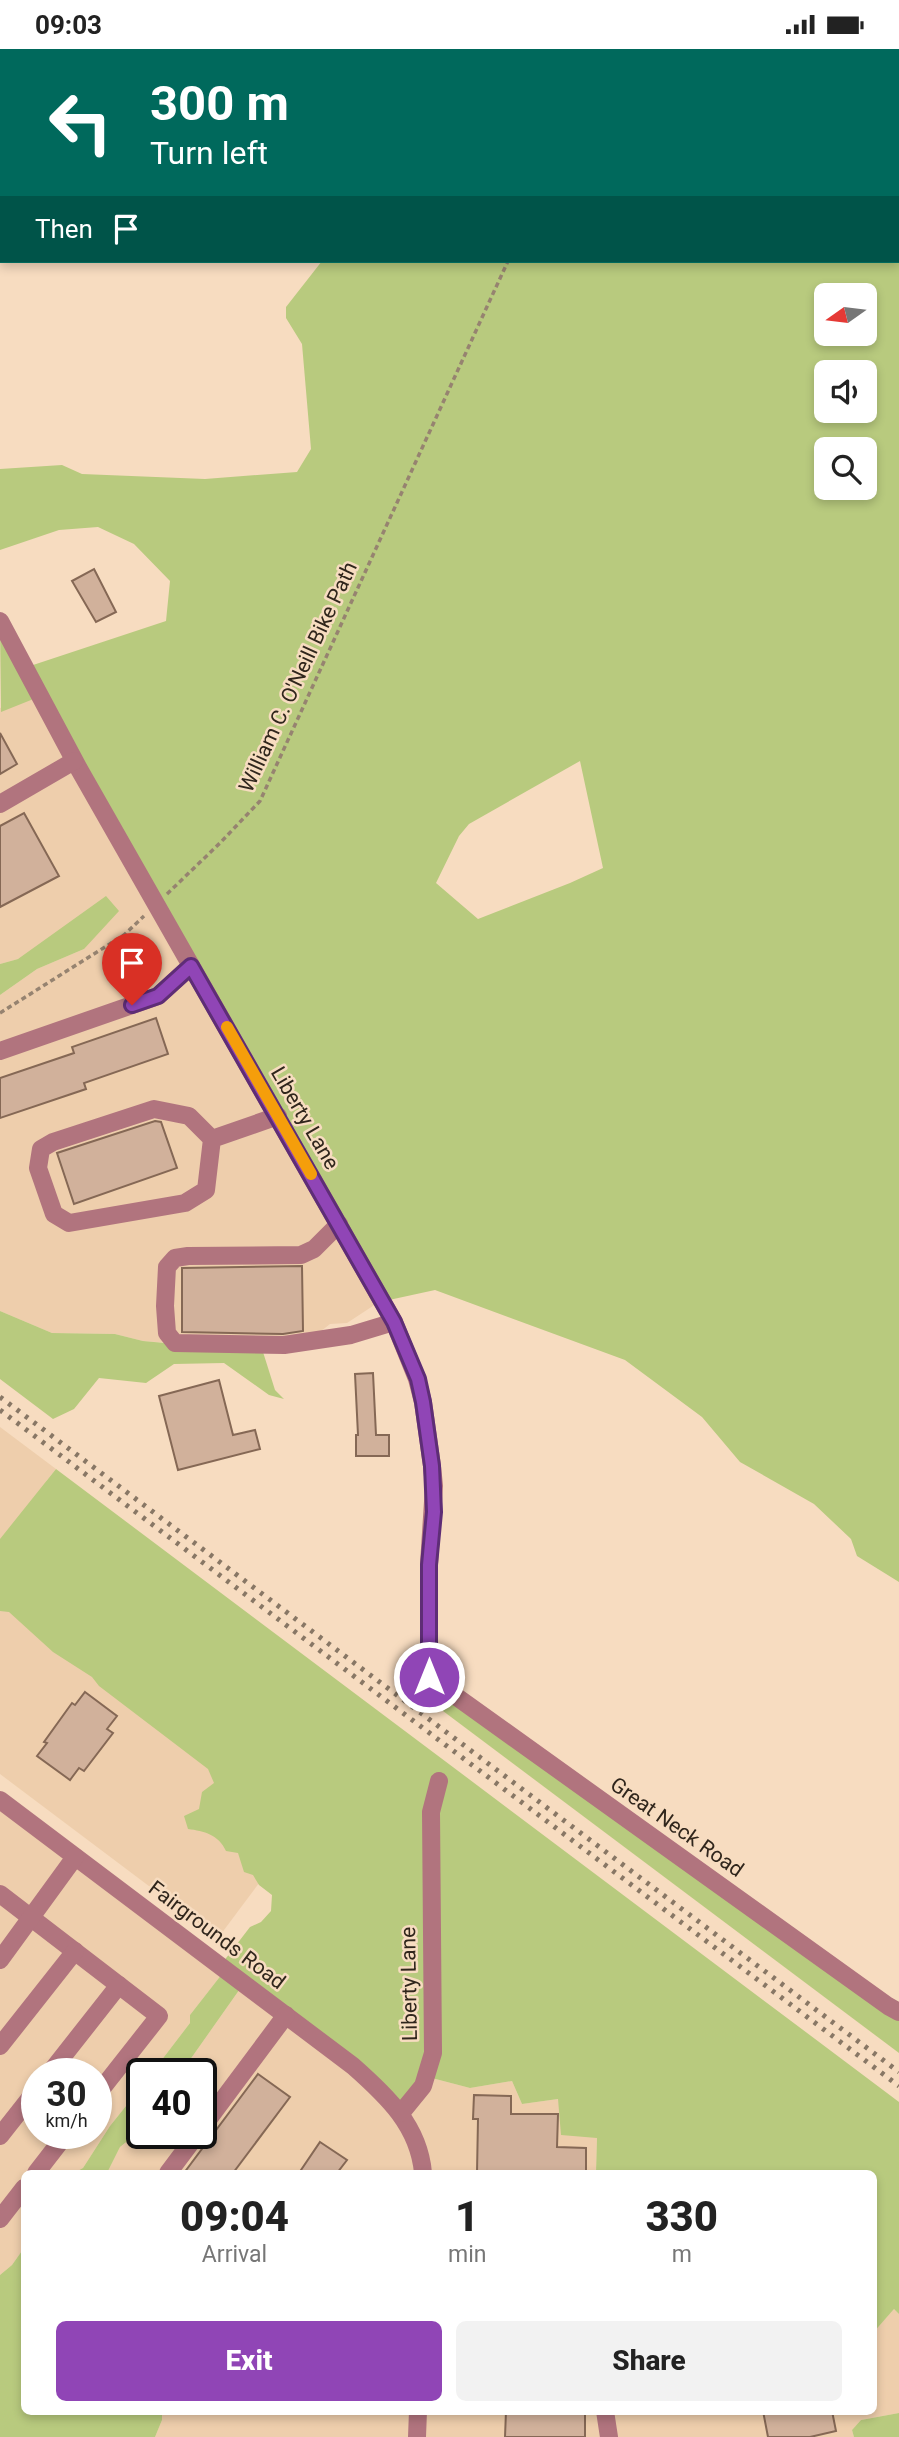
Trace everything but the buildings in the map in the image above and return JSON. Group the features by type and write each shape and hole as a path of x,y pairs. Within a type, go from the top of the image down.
{"street":[{"name":"Liberty Lane","path":"0,621 74,761 394,1322 418,1379 432,1466 434,1512 429,1565 429,1677"},
{"path":"0,804 74,761"},
{"path":"0,1051 158,996 191,966"},
{"path":"154,1109 189,1116 212,1139 206,1190 195,1197 185,1203 82,1221 69,1223 54,1214 38,1168 41,1149 53,1142 154,1109"},
{"path":"212,1139 278,1116"},
{"path":"339,1224 314,1249 301,1255 174,1258 167,1267 167,1333 175,1343 284,1345 351,1335 394,1322"},
{"name":"Great Neck Road","path":"429,1677 899,2012"},
{"name":"Liberty Lane","path":"401,2113 423,2086 433,2053 431,1812 439,1781"},
{"name":"Fairgrounds Road","path":"0,1800 353,2066 401,2113"},
{"path":"0,1960 75,1857"},
{"path":"0,1894 159,2016 112,2076"},
{"path":"0,2046 75,1951"},
{"path":"62,2058 119,1985"},
{"path":"217,2108 286,2015"},
{"path":"0,2136 21,2109"},
{"path":"401,2113 416,2141 423,2170"},
{"path":"38,2170 55,2149"},
{"path":"170,2170 186,2149"},
{"path":"0,2219 21,2192"},
{"path":"417,2437 418,2415"},
{"path":"606,2415 609,2437"}],"path":[{"name":"William C. O'Neill Bike Path","path":"0,1013 124,935 260,801 508,263"}],"shaded area":[{"path":"36,698 379,1302 347,1323 330,1324 311,1339 245,1349 143,1341 115,1334 52,1333 0,1311 0,995 37,969 84,949 0,964 0,708"},
{"path":"0,1427 56,1469 47,1480 0,1591"},
{"path":"0,1596 298,1831 218,1938 0,1774"},
{"path":"0,1802 222,1974 190,2015 190,2023 163,2058 126,2058 126,2106 112,2124 112,2058 21,2058 21,2149 95,2149 79,2170 21,2170 21,2252 0,2275"},
{"path":"242,1986 428,2077 470,2088 512,2081 522,2104 558,2099 560,2107 597,2138 596,2170 108,2170 120,2147 126,2142 126,2149 217,2149 217,2058 191,2058"},
{"path":"894,2309 899,2314 899,2413 861,2420 852,2430 854,2437 155,2437 162,2415 877,2415 877,2328"}],"green space":[{"path":"320,263 899,263 899,1582 857,1556 851,1539 814,1504 740,1462 702,1417 625,1360 435,1290 389,1300 36,698 1,712 0,624 24,668 166,621 170,581 134,544 98,527 59,530 0,550 0,469 62,465 82,474 205,479 297,472 311,449 302,344 286,318 286,307","holes":["580,761 603,868 478,919 436,883 459,836 469,824"]},
{"path":"106,896 119,911 84,949 37,969 0,995 0,964 18,959"},
{"path":"0,1311 52,1333 115,1334 143,1341 263,1352 275,1390 284,1399 269,1395 224,1363 174,1364 146,1383 99,1378 74,1409 53,1419 0,1379"},
{"path":"56,1469 899,2102 899,2314 894,2309 877,2328 877,2170 596,2170 597,2138 561,2135 558,2099 522,2104 512,2081 470,2088 428,2077 406,2108 242,1986 191,2058 163,2058 190,2023 190,2015 222,1974 220,1966 250,1927 261,1922 271,1911 272,1895 259,1885 253,1875 244,1872 238,1853 226,1851 219,1841 210,1835 188,1829 184,1816 199,1809 202,1792 214,1783 208,1769 99,1686 92,1677 53,1652 9,1612 0,1611 0,1539"},
{"path":"437,1686 899,2013 899,2053 427,1699 426,1687"},
{"path":"126,2106 126,2142 120,2147 108,2170 79,2170 95,2149 112,2149 112,2124"},
{"path":"21,2252 21,2415 162,2415 155,2437 0,2437 0,2275"},
{"path":"899,2413 899,2437 854,2437 852,2430 861,2420"}],"railway":[{"path":"0,1397 899,2072"},
{"path":"0,1410 899,2086"}],"slow traffic":[{"path":"227,1027 311,1174"}],"route":[{"path":"132,1005 158,996 191,966 394,1322 418,1379 434,1486 429,1565 429,1677"}]}
